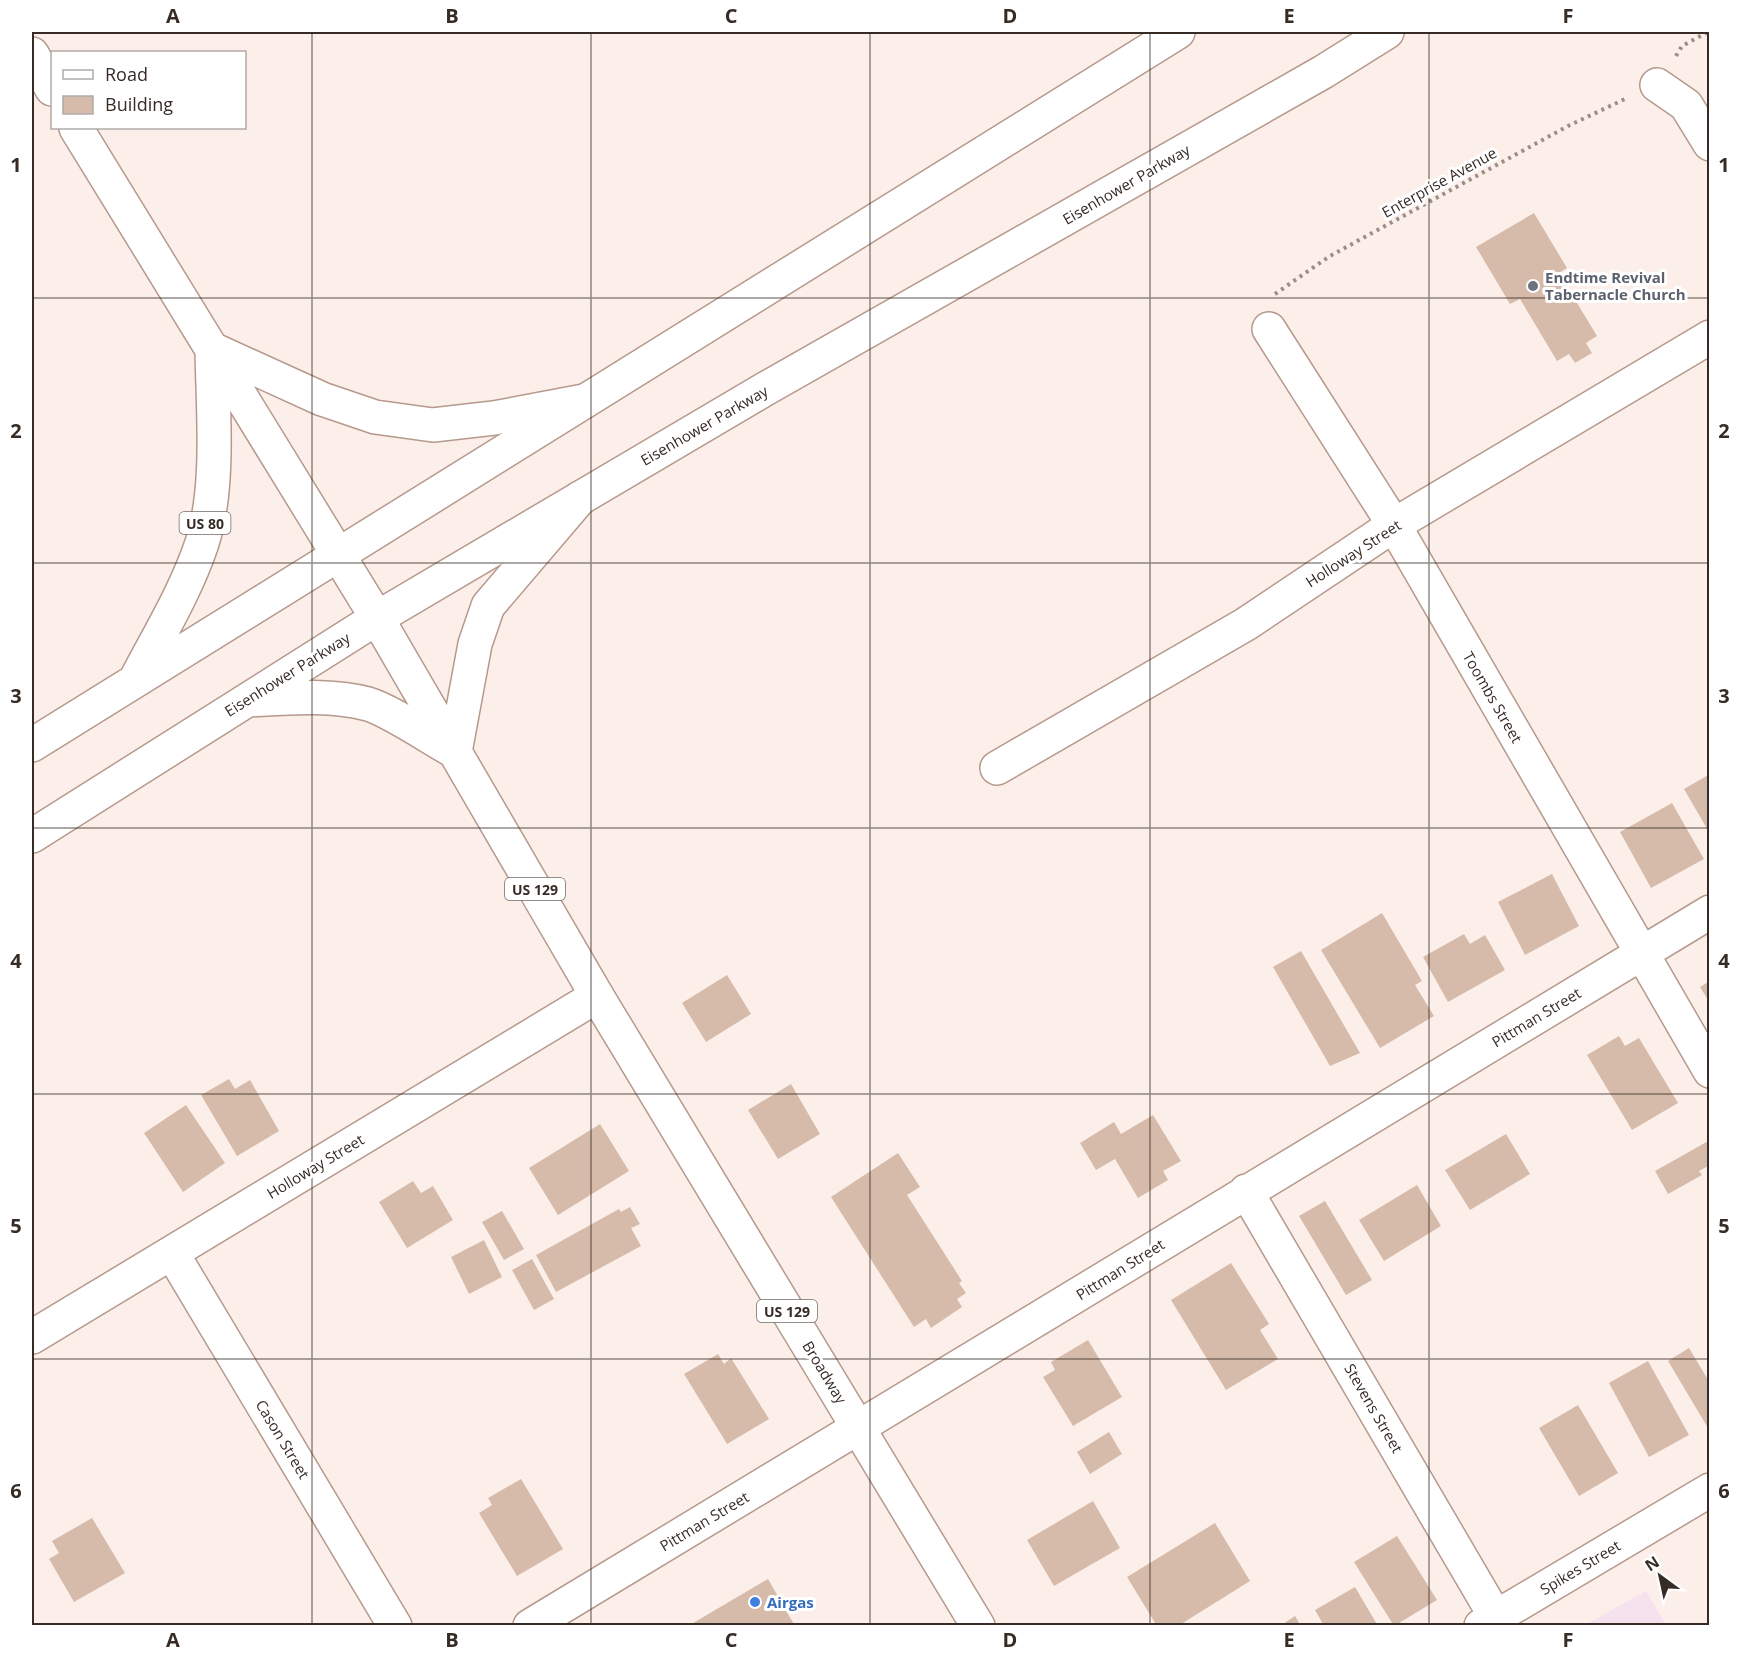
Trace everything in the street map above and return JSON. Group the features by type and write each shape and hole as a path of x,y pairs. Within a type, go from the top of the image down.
{"street":[{"path":"32,745 1178,32"},
{"name":"Eisenhower Parkway","path":"32,836 377,618 775,383 1323,72 1387,32"},
{"path":"32,54 51,87"},
{"path":"1657,85 1686,105 1710,144"},
{"path":"77,129 377,618"},
{"name":"Toombs Street","path":"1269,329 1394,525 1710,1071"},
{"name":"Holloway Street","path":"997,768 1246,624 1394,525 1710,336"},
{"path":"212,350 322,399 386,418 433,425 494,418 584,401"},
{"name":"US 80","path":"135,681 187,583 202,541 214,450 212,350"},
{"path":"245,700 298,698 342,700 370,705 455,752 475,644 488,606 580,498"},
{"name":"US 129","path":"377,618 597,996"},
{"name":"Pittman Street","path":"530,1626 1710,912"},
{"name":"Holloway Street","path":"32,1336 597,996"},
{"name":"Broadway","path":"597,996 978,1626"},
{"name":"Stevens Street","path":"1246,1191 1493,1622"},
{"name":"Cason Street","path":"172,1253 395,1626"},
{"name":"Spikes Street","path":"1493,1622 1710,1490"}],"path":[{"path":"1657,85 1682,46 1708,32"},
{"name":"Enterprise Avenue","path":"1269,329 1266,300 1330,256 1568,126 1657,85"}],"shaded area":[{"path":"1646,1591 1666,1625 1585,1625"}],"building":[{"name":"Endtime Revival Tabernacle Church","path":"1534,213 1567,268 1559,273 1597,336 1586,343 1592,353 1575,363 1569,354 1557,361 1520,299 1510,304 1476,247"},
{"path":"1710,774 1710,834 1684,789"},
{"path":"1672,803 1704,859 1651,888 1620,832"},
{"path":"1552,874 1579,926 1525,955 1498,902"},
{"path":"1382,913 1422,981 1415,985 1434,1016 1380,1048 1321,950"},
{"path":"1464,934 1470,944 1485,935 1505,970 1448,1002 1423,957"},
{"path":"1301,951 1360,1053 1330,1066 1273,967"},
{"path":"727,975 751,1014 706,1042 682,1003"},
{"path":"1710,981 1710,1003 1700,987"},
{"path":"1619,1036 1625,1046 1639,1038 1678,1103 1632,1130 1587,1055"},
{"path":"229,1079 235,1089 250,1080 279,1131 237,1156 201,1095"},
{"path":"791,1084 820,1134 778,1159 748,1110"},
{"path":"186,1105 225,1163 183,1192 144,1133"},
{"path":"1153,1115 1181,1161 1163,1171 1168,1180 1138,1198 1115,1159 1096,1170 1080,1143 1114,1122 1121,1134"},
{"path":"600,1124 629,1171 558,1215 529,1168"},
{"path":"1506,1134 1530,1174 1470,1210 1445,1170"},
{"path":"1710,1140 1710,1165 1699,1171 1702,1175 1668,1194 1655,1171"},
{"path":"898,1153 920,1187 907,1195 962,1281 959,1283 966,1293 957,1299 962,1307 931,1328 926,1319 914,1327 831,1197"},
{"path":"413,1181 421,1193 433,1186 453,1220 407,1248 379,1202"},
{"path":"1417,1185 1441,1226 1384,1261 1359,1220"},
{"path":"1325,1201 1372,1280 1346,1295 1299,1216"},
{"path":"630,1207 640,1224 631,1228 641,1246 556,1292 536,1255 619,1209 621,1212"},
{"path":"502,1211 524,1249 504,1260 482,1222"},
{"path":"484,1240 502,1277 469,1294 451,1257"},
{"path":"532,1259 554,1299 534,1310 512,1270"},
{"path":"1231,1263 1269,1324 1260,1330 1278,1359 1226,1390 1171,1300"},
{"path":"1088,1340 1122,1397 1073,1426 1043,1377 1055,1370 1051,1362"},
{"path":"1689,1348 1710,1383 1708,1428 1668,1361"},
{"path":"718,1354 724,1364 731,1358 769,1419 727,1444 684,1374"},
{"path":"1648,1361 1689,1435 1649,1457 1609,1383"},
{"path":"1578,1405 1618,1473 1579,1496 1539,1428"},
{"path":"1109,1432 1122,1454 1090,1474 1077,1452"},
{"path":"521,1479 563,1549 517,1576 479,1513 492,1505 488,1498"},
{"path":"1093,1501 1120,1548 1054,1586 1027,1540"},
{"path":"92,1518 125,1573 74,1602 49,1559 59,1553 52,1541"},
{"path":"1215,1523 1250,1581 1178,1626 1157,1626 1127,1577"},
{"path":"1397,1536 1437,1600 1394,1626 1354,1562"},
{"name":"Airgas","path":"768,1579 795,1626 688,1626"},
{"path":"1355,1587 1378,1626 1324,1626 1315,1610"},
{"path":"1295,1616 1301,1626 1280,1626"}],"place":[{"name":"Endtime Revival Tabernacle Church","path":"1533,286"},
{"name":"Airgas","path":"755,1602"}]}
